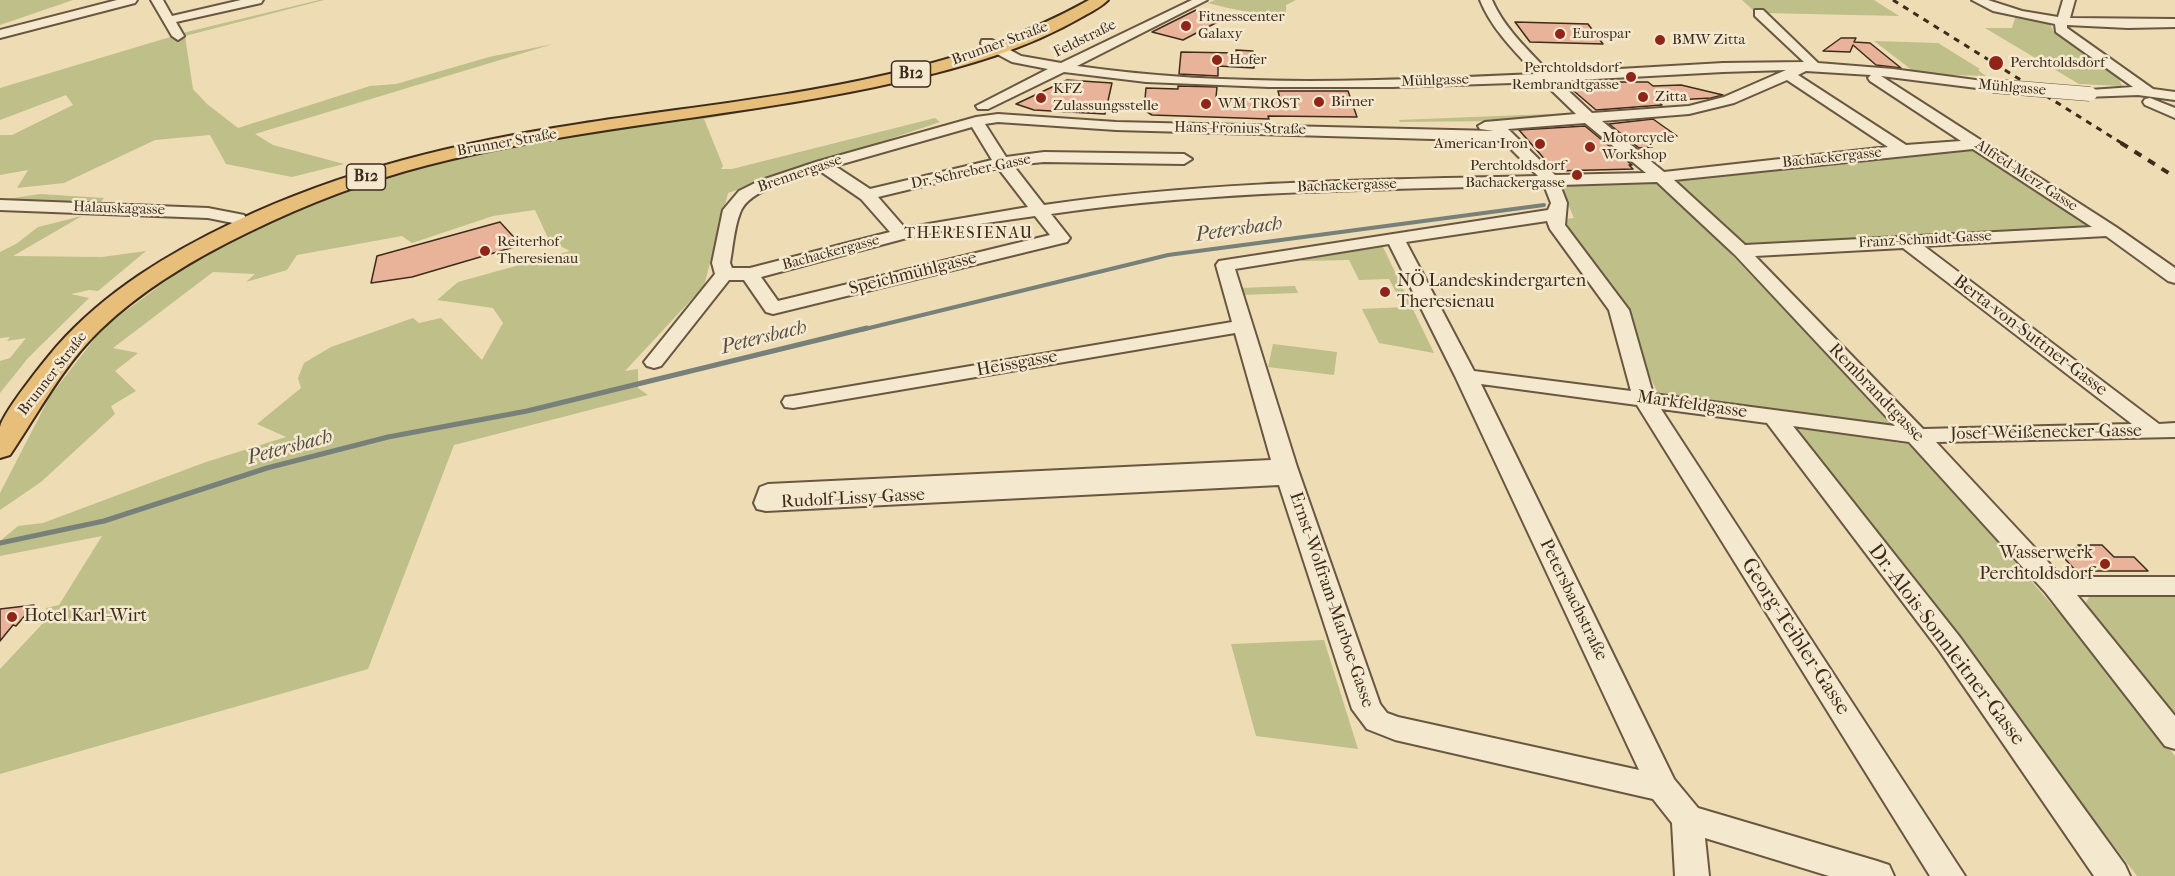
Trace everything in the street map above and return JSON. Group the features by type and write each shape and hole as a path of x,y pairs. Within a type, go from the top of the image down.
{"main road":[{"name":"Brunner Straße","path":"0,410 43,354 86,312 160,259 238,219 321,184 435,151 538,130 719,104 834,84 994,46 1084,0"},
{"name":"Brunner Straße","path":"0,449 28,401 73,344 123,298 182,258 211,242 297,202 378,173 448,154 534,137 847,88 912,74 1062,21 1100,0"}],"street":[{"path":"0,34 131,0"},
{"path":"157,0 178,36"},
{"path":"170,20 257,0"},
{"name":"Feldstraße","path":"979,113 1065,67 1201,0"},
{"path":"1978,0 2017,13 2062,21 2175,23"},
{"path":"2069,0 2060,29 2155,98"},
{"name":"Rembrandtgasse","path":"1488,6 1517,46 1546,77 1586,116 1661,177 1741,251 1917,436 2055,586 2175,737"},
{"path":"1759,13 1810,61 1812,64 1807,67"},
{"name":"Mühlgasse","path":"994,46 1065,67 1116,76 1241,82 1363,83 1546,77 1750,66 1807,67 1993,86 2155,98"},
{"name":"Hans-Fronius-Straße","path":"979,113 998,118 1188,128 1501,131 1586,116 1689,110 1712,105 1807,67"},
{"path":"1789,75 1903,150"},
{"name":"Alfred-Merz-Gasse","path":"1875,78 2110,231 2175,277"},
{"path":"979,113 989,146 1040,210"},
{"name":"Brennergasse","path":"724,274 721,263 732,210 745,195 765,184 979,113"},
{"name":"Hans-Fronius-Straße","path":"1381,125 1501,131"},
{"path":"1185,177 1188,128"},
{"path":"1501,131 1550,179"},
{"name":"Bachackergasse","path":"724,274 750,274 901,234 965,221 1125,198 1185,177 1550,179 1661,177 1977,144"},
{"name":"Dr.-Schreber-Gasse","path":"867,195 1002,162 1044,157 1082,156 1185,177"},
{"path":"822,165 867,195 901,234"},
{"name":"Georg-Teibler-Gasse","path":"1550,179 1559,203 1556,225 1619,310 1643,398 1948,876"},
{"name":"Halauskagasse","path":"0,205 208,213 238,219"},
{"name":"Speichmühlgasse","path":"750,274 773,308 1061,238 1040,210"},
{"path":"1395,238 1543,218 1556,213"},
{"name":"Franz-Schmidt-Gasse","path":"1741,251 2110,231"},
{"name":"Ernst-Wolfram-Marboe-Gasse","path":"1395,238 1224,265 1236,297 1243,332 1286,472 1366,710 1377,721 1395,728 1663,788"},
{"name":"Petersbachstraße","path":"1395,238 1466,376 1663,788 1688,819"},
{"name":"Berta-von-Suttner-Gasse","path":"1906,241 2064,360 2164,430"},
{"path":"654,362 724,274"},
{"name":"Heissgasse","path":"793,402 1243,332"},
{"name":"Markfeldgasse","path":"1466,376 1917,436"},
{"name":"Dr.-Alois-Sonnleitner-Gasse","path":"1773,417 1949,643 2113,876"},
{"name":"Josef-Weißenecker-Gasse","path":"1917,436 2164,430"},
{"name":"Rudolf-Lissy-Gasse","path":"1286,472 766,503 768,492 1286,472"},
{"path":"2055,586 2175,586"},
{"path":"1692,876 1688,819 1877,876"}],"green space":[{"path":"0,0 73,0 0,25"},
{"path":"324,0 185,36 193,89 207,104 238,128 370,86 396,84 489,57 553,44 255,134 273,145 344,164 292,177 226,164 210,135 155,140 64,183 17,188 28,170 0,175 0,135 12,135 73,105 66,95 0,120 0,88 187,32"},
{"path":"1215,0 1296,0 1286,5 1286,14 1266,14 1208,3"},
{"path":"1742,0 1874,0 1899,16 1764,13 1754,11"},
{"path":"2016,15 2048,20 2054,32 2119,79 2122,86 2079,84 1985,28 2012,28"},
{"path":"1874,41 1938,43 1980,69 1978,70 1986,76 1917,74"},
{"path":"993,55 998,57 854,93 704,119 723,166 721,169 732,169 935,118 940,122 728,193 704,286 625,371 638,369 638,388 648,395 454,445 368,669 0,774 0,669 46,620 46,608 59,605 102,536 0,556 0,541 18,526 43,523 206,462 286,437 257,424 301,388 298,378 304,363 331,347 413,318 419,323 441,318 482,360 503,323 493,308 437,300 458,282 570,251 549,240 535,210 493,216 412,243 402,236 297,255 287,270 246,282 255,274 213,272 113,348 138,353 115,371 136,391 111,406 115,414 41,482 0,510 0,493 50,396 103,328 186,266 277,215 392,173 539,139 689,117"},
{"path":"1573,113 1495,121 1400,122 1399,120"},
{"path":"1970,147 1982,150 2094,224 2093,228 1752,246 1742,242 1678,183 1679,178"},
{"path":"1660,180 1898,429 1659,396 1644,364 1629,311 1562,222 1564,219 1574,218 1563,193 1562,182"},
{"path":"40,194 104,198 97,206 0,200"},
{"path":"82,216 13,256 102,257 146,251 98,291 89,290 71,294 89,298 28,358 0,393 0,361 10,358 26,338 7,341 10,337 0,338 0,252 16,244 38,227"},
{"path":"1382,245 1434,353 1379,343 1362,309 1404,307 1389,279 1359,280 1349,260 1302,261 1299,256"},
{"path":"1295,286 1298,293 1241,295 1239,288"},
{"path":"1273,344 1337,352 1334,375 1268,367"},
{"path":"1793,427 1913,445 2119,682 2175,756 2175,876 2137,876"},
{"path":"2089,597 2175,597 2175,713 2084,606"},
{"path":"1324,640 1358,749 1256,736 1231,644"}],"building":[{"name":"Fitnesscenter Galaxy","path":"1196,10 1227,17 1183,40 1152,32"},
{"name":"Eurospar","path":"1515,22 1588,24 1603,44 1530,42"},
{"path":"1841,38 1856,38 1854,42 1870,43 1901,68 1876,65 1853,45 1850,52 1823,51"},
{"name":"Hofer","path":"1236,50 1253,51 1254,68 1218,66 1218,76 1179,74 1181,52 1236,53"},
{"path":"1067,80 1112,83 1105,114 1034,110 1016,104"},
{"name":"Zitta","path":"1648,82 1653,86 1681,85 1723,95 1711,98 1658,101 1662,105 1596,110 1568,86"},
{"path":"1178,86 1217,87 1216,97 1280,99 1278,91 1348,91 1357,117 1268,116 1269,119 1152,115 1144,110 1146,88 1178,89"},
{"path":"1653,119 1677,136 1642,139 1652,147 1639,148 1609,124"},
{"path":"1585,126 1632,165 1629,165 1633,169 1555,171 1519,130"},
{"name":"Reiterhof Theresienau","path":"500,222 521,245 412,277 371,283 377,256"},
{"name":"Wasserwerk Perchtoldsdorf","path":"2078,545 2102,545 2114,557 2134,557 2148,571 2076,571 2056,549 2081,548"},
{"name":"Hotel Karl-Wirt","path":"34,605 16,626 13,625 0,641 0,609"}],"waterway":[{"name":"Petersbach","path":"861,330 1168,255 1544,205"},
{"name":"Petersbach","path":"0,543 104,521 267,468 388,437 527,411 867,328"}],"railway":[{"path":"1893,0 2123,144"},
{"path":"2121,143 2175,177"}],"place":[{"name":"Fitnesscenter Galaxy","path":"1186,26"},
{"name":"Eurospar","path":"1560,34"},
{"name":"BMW Zitta","path":"1660,40"},
{"name":"Hofer","path":"1217,60"},
{"name":"Perchtoldsdorf","path":"1996,63"},
{"name":"Perchtoldsdorf Rembrandtgasse","path":"1631,77"},
{"name":"Zitta","path":"1643,97"},
{"name":"KFZ Zulassungsstelle","path":"1041,98"},
{"name":"Birner","path":"1319,102"},
{"name":"WM TROST","path":"1206,104"},
{"name":"American Iron","path":"1540,144"},
{"name":"Motorcycle Workshop","path":"1590,147"},
{"name":"Perchtoldsdorf Bachackergasse","path":"1577,175"},
{"name":"Reiterhof Theresienau","path":"485,251"},
{"name":"NÖ Landeskindergarten Theresienau","path":"1385,292"},
{"name":"Wasserwerk Perchtoldsdorf","path":"2105,564"},
{"name":"Hotel Karl-Wirt","path":"12,617"}],"district":[{"name":"THERESIENAU","path":"969,234"}]}
